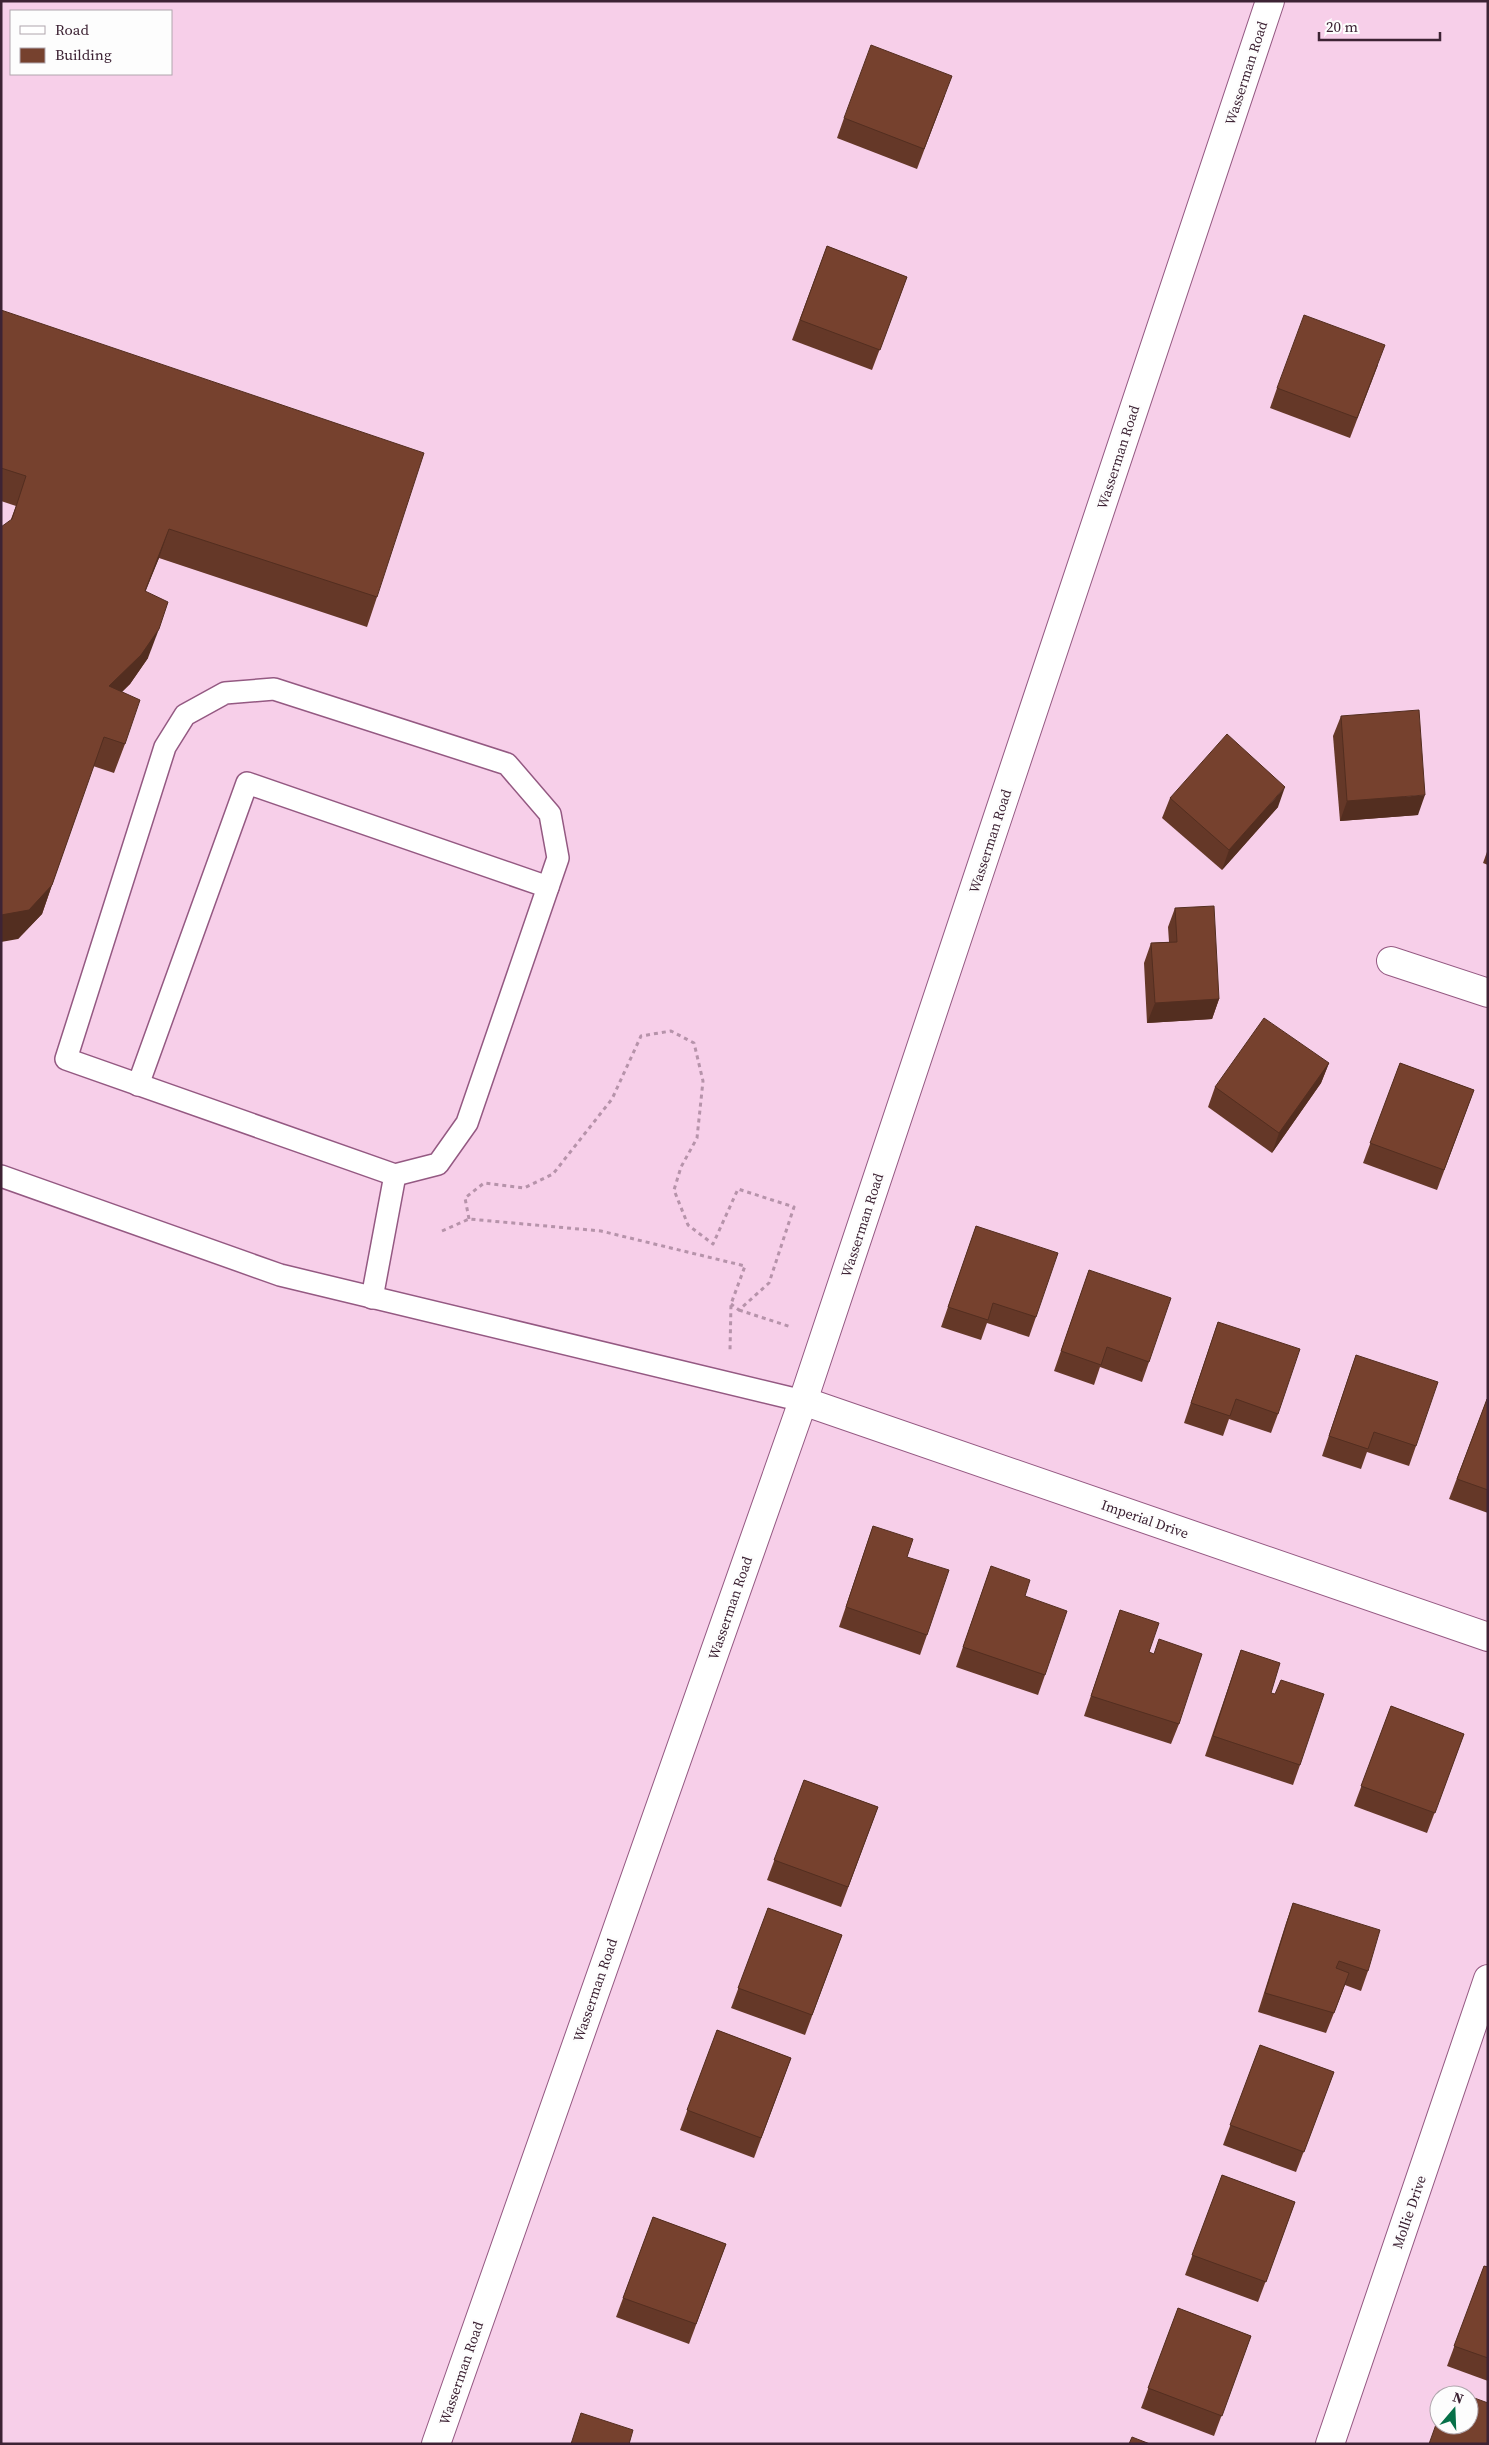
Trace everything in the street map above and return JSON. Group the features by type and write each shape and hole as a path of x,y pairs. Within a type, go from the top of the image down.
{"street":[{"name":"Wasserman Road","path":"436,2444 803,1401 1270,1"},
{"path":"1391,960 1488,993"},
{"name":"Imperial Drive","path":"803,1401 1488,1637"},
{"name":"Mollie Drive","path":"1330,2444 1488,1979"}],"lane":[{"path":"274,689 507,764 550,814 558,858 548,887 467,1123 438,1164 395,1176 66,1059 165,747 185,715 225,693 274,689"},
{"path":"138,1085 247,784 548,887"},
{"path":"1,1176 280,1275 803,1401"},
{"path":"372,1298 395,1176"}],"path":[{"path":"468,1219 465,1198 484,1183 524,1188 553,1174 612,1099 641,1036 671,1031 694,1043 703,1080 697,1138 681,1167 674,1190 688,1225 713,1244 738,1189 794,1207 769,1283 739,1310"},
{"path":"442,1231 468,1219 601,1231 745,1266 732,1304 728,1383"},
{"path":"732,1304 739,1310 824,1338"}],"building":[{"path":"871,45 952,76 924,149 844,118"},
{"path":"827,246 907,277 880,350 800,320"},
{"path":"1,310 424,453 377,597 169,529 145,591 168,602 159,629 141,655 109,686 140,700 125,744 104,737 52,885 29,910 1,915 1,527 12,519 26,476 1,468"},
{"path":"1304,315 1385,345 1357,418 1277,388"},
{"path":"1419,710 1425,795 1347,801 1341,716"},
{"path":"1227,734 1285,787 1229,850 1170,798"},
{"path":"1214,906 1219,999 1155,1003 1151,943 1177,942 1175,908"},
{"path":"1264,1018 1329,1063 1279,1133 1215,1087"},
{"path":"1400,1063 1474,1090 1444,1170 1370,1143"},
{"path":"976,1226 1058,1253 1036,1317 993,1303 988,1320 948,1307"},
{"path":"1089,1270 1171,1298 1149,1362 1107,1347 1101,1365 1061,1351"},
{"path":"1218,1322 1300,1349 1278,1414 1236,1399 1230,1416 1191,1403"},
{"path":"1356,1355 1438,1382 1416,1446 1374,1432 1368,1449 1329,1436"},
{"path":"1488,1399 1488,1490 1457,1479"},
{"path":"873,1526 913,1539 907,1557 949,1570 927,1635 846,1607"},
{"path":"991,1566 1030,1580 1025,1596 1067,1611 1045,1675 963,1647"},
{"path":"1120,1610 1159,1623 1149,1652 1154,1654 1159,1639 1202,1654 1179,1724 1091,1696"},
{"path":"1241,1650 1280,1663 1271,1693 1275,1694 1281,1680 1324,1694 1300,1765 1213,1736"},
{"path":"1391,1706 1464,1734 1435,1813 1361,1786"},
{"path":"804,1780 878,1807 848,1887 774,1860"},
{"path":"1293,1903 1380,1930 1368,1971 1339,1961 1336,1968 1349,1973 1334,2013 1265,1993"},
{"path":"768,1908 842,1935 812,2015 738,1988"},
{"path":"717,2030 791,2058 761,2138 687,2110"},
{"path":"1260,2045 1334,2072 1304,2152 1230,2125"},
{"path":"1222,2175 1295,2202 1266,2282 1192,2255"},
{"path":"653,2217 726,2244 696,2324 623,2298"},
{"path":"1484,2266 1488,2267 1488,2358 1454,2346"},
{"path":"1178,2308 1251,2336 1222,2416 1148,2388"},
{"path":"1479,2400 1488,2403 1488,2444 1429,2444 1432,2435 1479,2435"},
{"path":"581,2413 633,2430 629,2444 571,2444"},
{"path":"1132,2437 1150,2444 1129,2444"}]}
